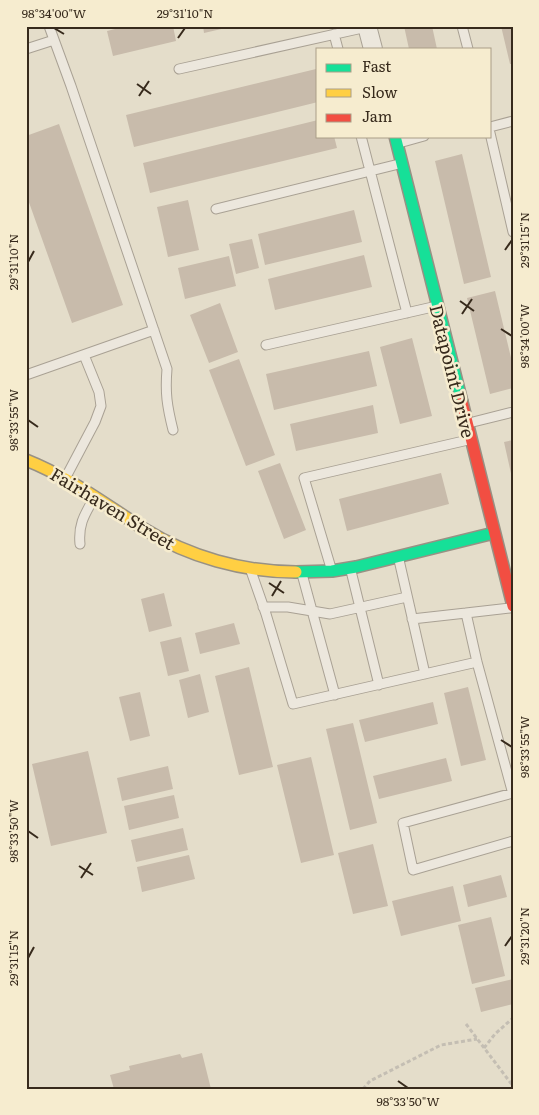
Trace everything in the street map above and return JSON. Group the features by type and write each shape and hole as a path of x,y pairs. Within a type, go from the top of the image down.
{"street":[{"path":"367,26 373,48"},
{"name":"Datapoint Drive","path":"396,140 513,607"},
{"name":"Fairhaven Street","path":"26,460 65,478 136,525 164,541 202,556 250,568 288,572 332,571 494,533"}],"lane":[{"path":"49,26 167,369 166,390 173,430"},
{"path":"179,69 367,26"},
{"path":"462,26 468,48"},
{"path":"334,34 338,48"},
{"path":"26,49 54,40"},
{"path":"492,126 513,121"},
{"path":"362,138 407,313"},
{"path":"396,140 410,138"},
{"path":"491,138 513,232"},
{"path":"216,208 402,163"},
{"path":"266,345 437,306"},
{"path":"26,375 154,330"},
{"path":"65,478 95,422 101,406 99,392 84,355"},
{"path":"467,424 513,412"},
{"path":"332,571 304,478 470,439"},
{"path":"80,544 79,533 82,519 95,497"},
{"path":"398,557 425,674"},
{"path":"250,568 293,704 476,662"},
{"path":"350,568 378,685"},
{"path":"302,572 335,695"},
{"path":"263,606 288,607 330,614 407,597"},
{"path":"412,619 513,607"},
{"path":"466,613 476,662 513,794 403,823 413,870 513,841"}],"path":[{"path":"484,1048 513,1018"},
{"path":"466,1024 513,1086"},
{"path":"363,1089 370,1080 440,1045 477,1039"}],"building":[{"path":"127,26 173,26 176,41 113,56 107,31"},
{"path":"203,26 230,26 230,27 204,33"},
{"path":"404,26 432,26 437,48 409,48"},
{"path":"501,26 513,26 513,64 510,64"},
{"path":"316,69 316,102 134,147 126,115"},
{"path":"316,120 316,138 334,138 337,148 150,193 143,163"},
{"path":"59,124 123,305 72,323 26,194 26,136"},
{"path":"462,154 491,277 464,284 435,161"},
{"path":"188,200 199,250 168,257 157,207"},
{"path":"354,210 362,242 265,265 258,234"},
{"path":"252,239 259,268 236,274 229,244"},
{"path":"364,255 372,287 275,310 268,279"},
{"path":"229,256 236,286 185,299 178,268"},
{"path":"495,291 513,366 513,388 490,394 467,298"},
{"path":"220,303 238,352 209,363 190,315"},
{"path":"412,338 432,416 400,424 380,347"},
{"path":"369,351 377,386 274,410 266,374"},
{"path":"239,359 275,455 246,466 209,370"},
{"path":"373,405 378,433 296,451 290,424"},
{"path":"513,440 513,478 512,478 504,442"},
{"path":"280,463 306,530 284,539 258,471"},
{"path":"441,473 449,504 347,531 339,499"},
{"path":"164,593 172,626 149,632 141,599"},
{"path":"234,623 240,644 200,654 195,633"},
{"path":"181,637 189,671 168,676 160,642"},
{"path":"249,667 273,767 239,775 215,676"},
{"path":"200,674 209,712 188,718 179,680"},
{"path":"468,687 486,760 461,766 444,693"},
{"path":"140,692 150,736 130,741 119,697"},
{"path":"433,702 438,724 365,742 359,720"},
{"path":"353,723 377,823 350,830 326,729"},
{"path":"88,751 107,833 51,846 32,764"},
{"path":"311,757 334,855 301,863 277,765"},
{"path":"446,758 452,781 379,799 373,776"},
{"path":"168,766 173,789 122,801 117,778"},
{"path":"174,795 179,818 129,830 124,806"},
{"path":"183,828 188,850 136,862 131,840"},
{"path":"373,844 388,906 353,914 338,853"},
{"path":"189,855 195,879 142,892 137,867"},
{"path":"501,875 507,897 468,907 463,885"},
{"path":"453,886 461,921 401,936 392,901"},
{"path":"491,917 505,976 472,984 458,925"},
{"path":"513,979 513,1004 481,1012 475,988"},
{"path":"202,1053 211,1089 114,1089 110,1075 130,1070 129,1066 180,1054 182,1058"}],"traffic: fast":[{"path":"396,138 462,402"},
{"path":"296,572 332,571 356,567 494,533"}],"traffic: slow":[{"path":"26,460 73,483 144,529 179,548 236,566 296,572"}],"traffic: jam":[{"path":"462,402 513,606"}]}
